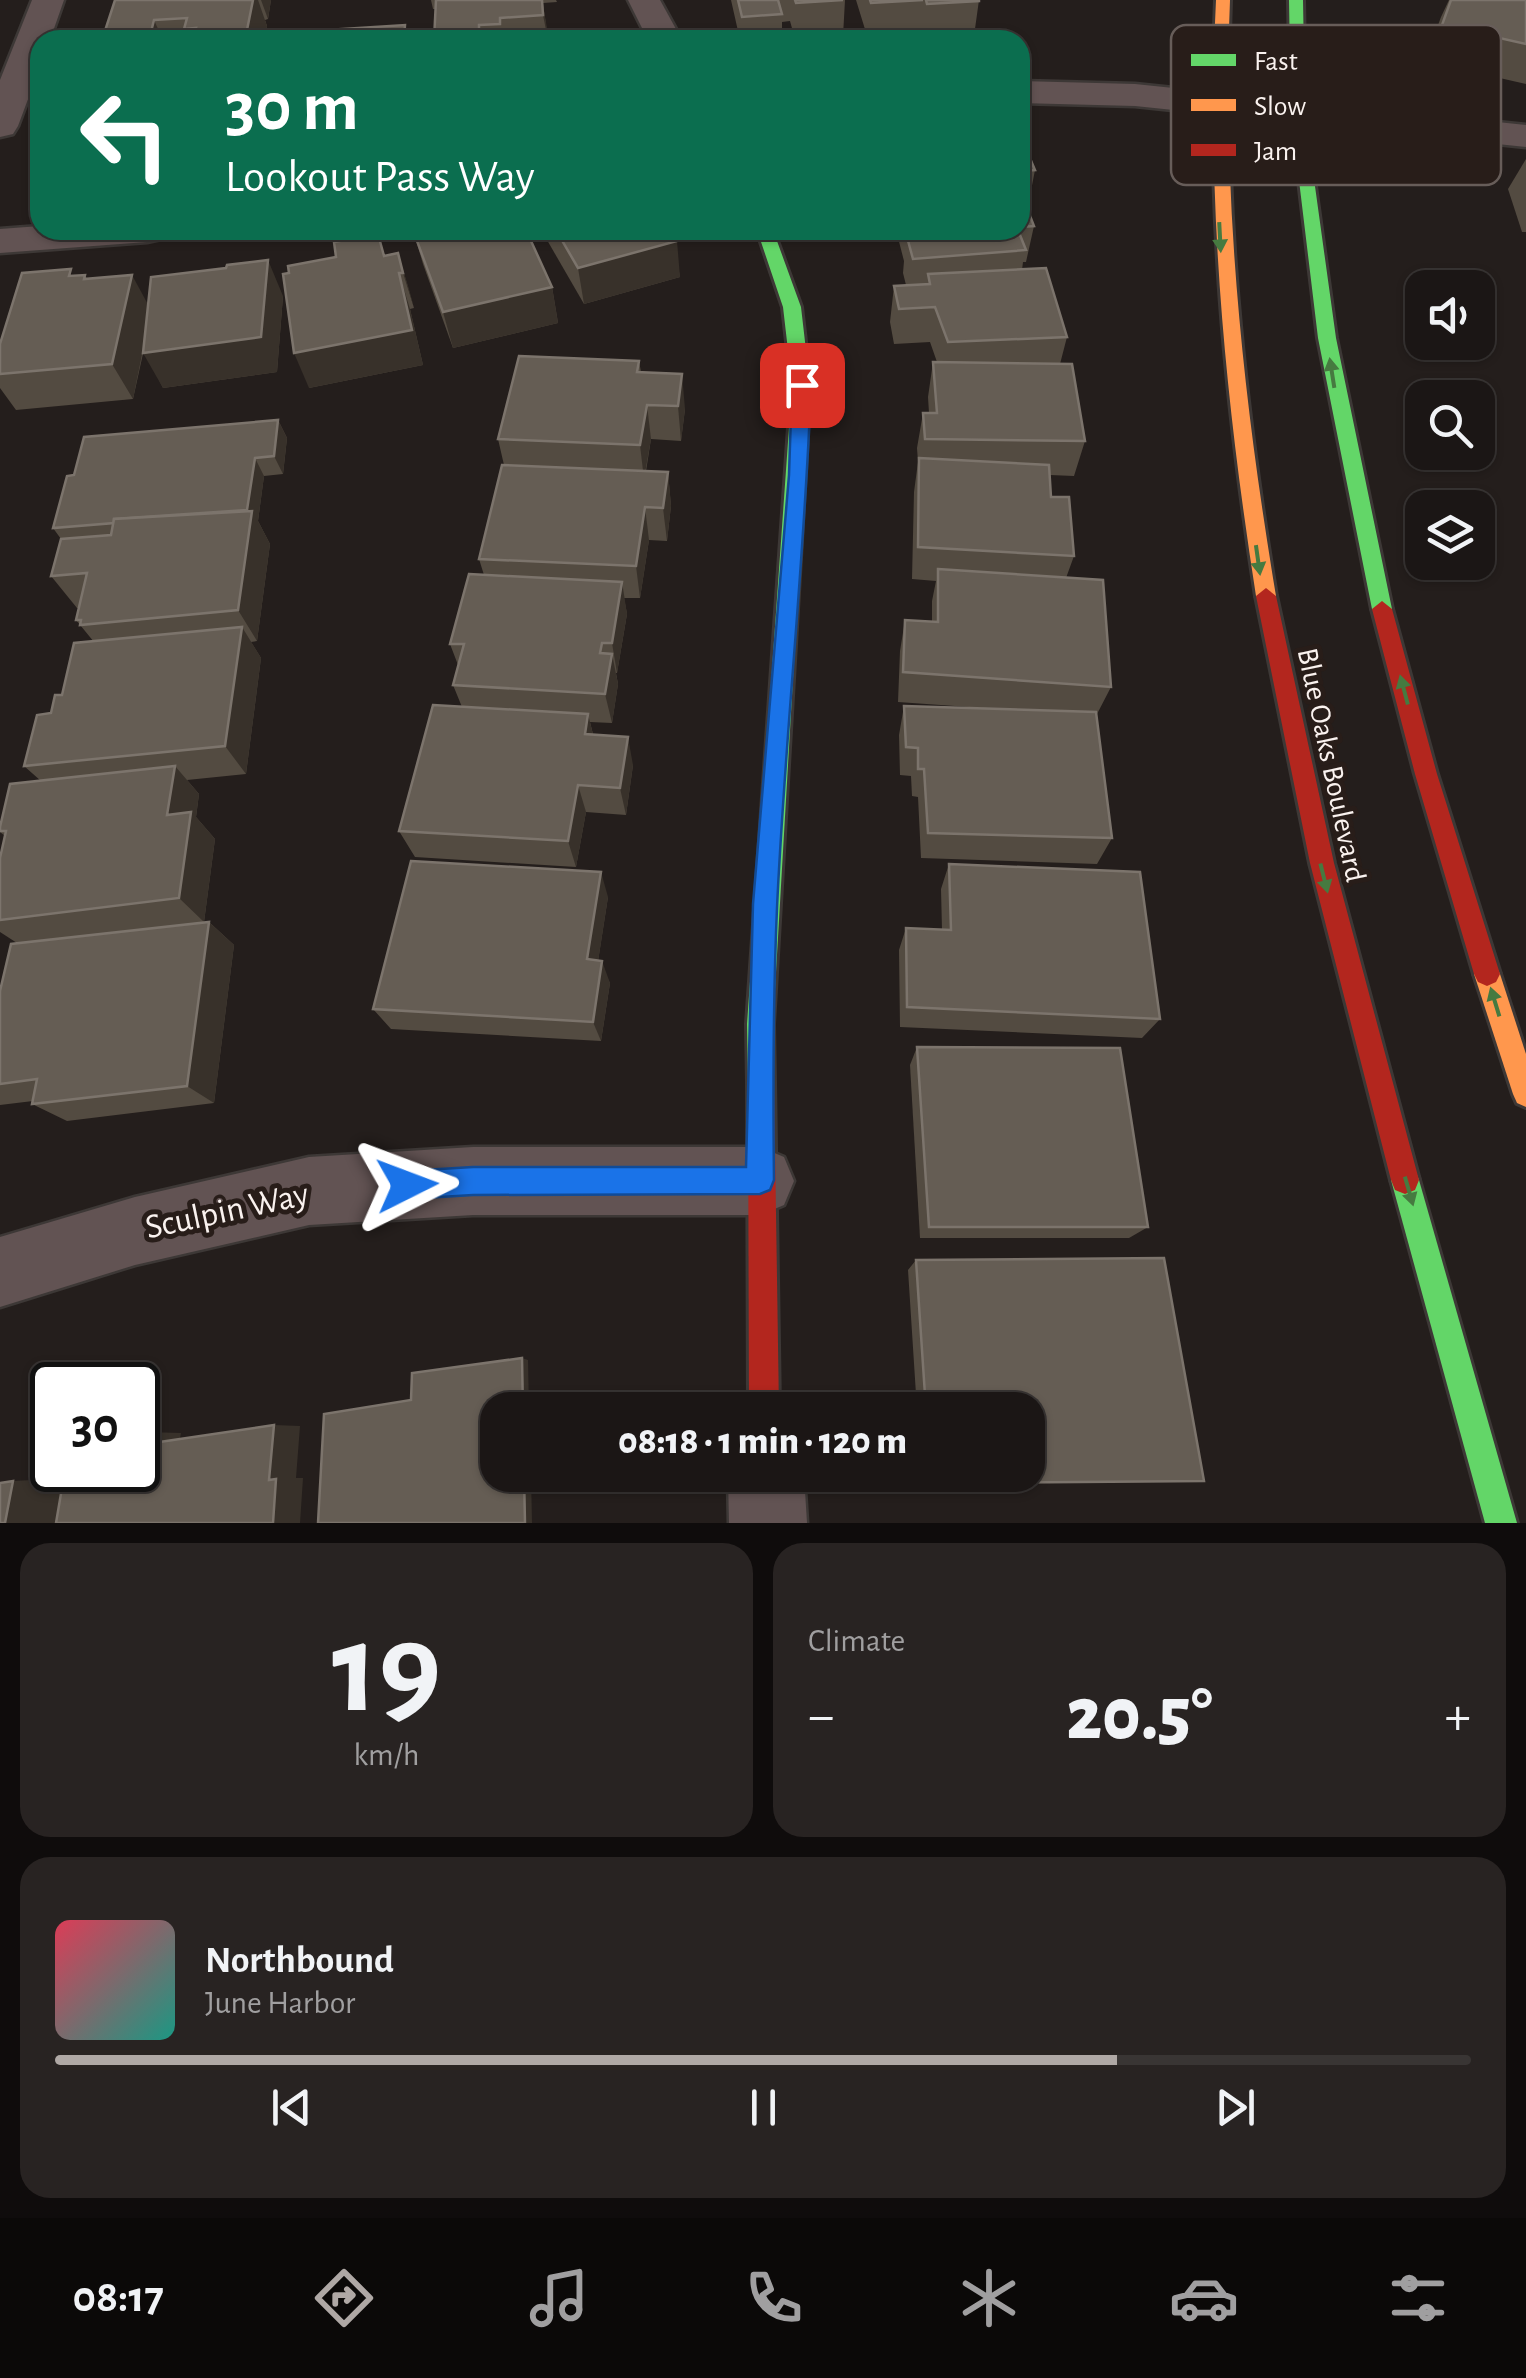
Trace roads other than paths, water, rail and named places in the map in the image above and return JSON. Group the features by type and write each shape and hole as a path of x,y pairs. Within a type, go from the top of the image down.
{"main road":[{"name":"Blue Oaks Boulevard","path":"1221,25 1223,0"},
{"path":"1296,0 1297,25"},
{"name":"Blue Oaks Boulevard","path":"1219,185 1222,274 1240,431 1261,582 1304,799 1501,1523"},
{"path":"1308,185 1318,284 1346,456 1435,804 1526,1094"},
{"path":"764,1392 760,1024 802,385 792,307 769,240"}],"street":[{"path":"37,30 48,0"},
{"path":"644,0 660,30"},
{"path":"0,126 30,47"},
{"path":"1030,92 1089,91 1171,99"},
{"path":"1501,133 1526,136"},
{"path":"0,241 30,239"},
{"name":"Sculpin Way","path":"0,1272 135,1231 309,1191 473,1181 760,1180"},
{"path":"767,1492 768,1523"}]}
